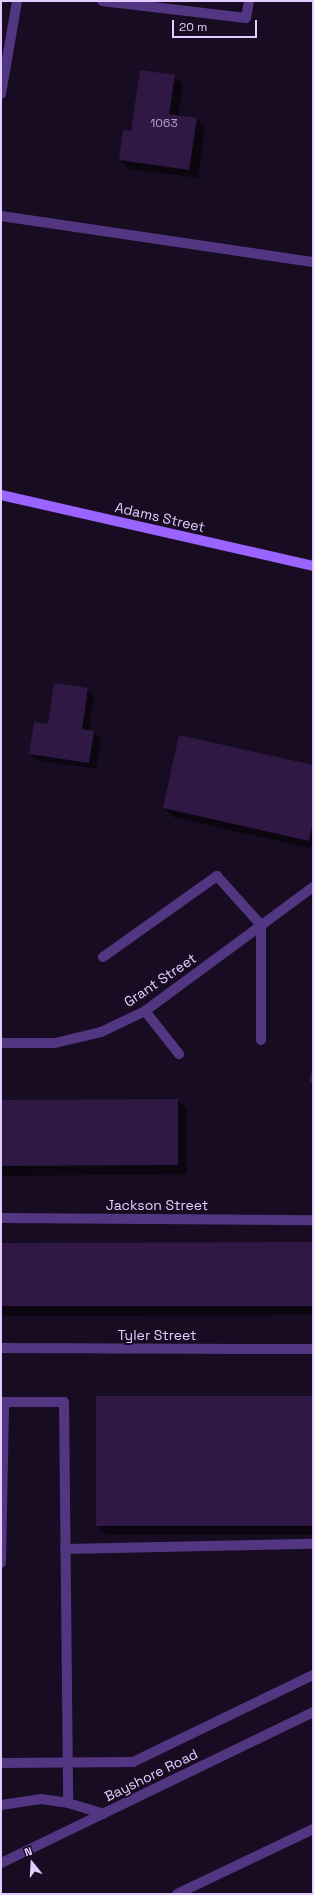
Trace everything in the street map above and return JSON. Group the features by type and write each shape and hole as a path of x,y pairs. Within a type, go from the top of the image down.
{"street":[{"path":"1,94 16,1"},
{"path":"102,1 159,4 246,18 249,1"},
{"path":"1,216 313,262"},
{"name":"Adams Street","path":"1,495 313,566"},
{"path":"103,957 217,876 261,926 261,1040"},
{"name":"Grant Street","path":"1,1043 55,1043 101,1032 145,1011 313,887"},
{"path":"145,1011 179,1054"},
{"name":"Jackson Street","path":"1,1218 313,1220"},
{"name":"Tyler Street","path":"1,1348 313,1349"},
{"path":"1,1563 3,1402 64,1402 68,1803"},
{"path":"66,1549 313,1544"},
{"path":"1,1763 133,1762 313,1675"},
{"name":"Bayshore Road","path":"1,1864 313,1712"},
{"path":"1,1805 41,1799 68,1803 104,1814"},
{"path":"178,1894 313,1829"}],"building":[{"path":"140,70 175,75 169,114 197,118 189,170 119,160 123,130 131,131"},
{"path":"54,683 88,688 82,729 94,731 89,763 29,754 34,722 48,724"},
{"path":"179,735 313,765 313,821 309,841 163,808"},
{"path":"313,1062 313,1083 309,1083"},
{"path":"178,1099 178,1165 1,1166 1,1100"},
{"path":"313,1242 313,1306 1,1306 1,1243"},
{"path":"96,1396 313,1396 313,1526 96,1526"}]}
